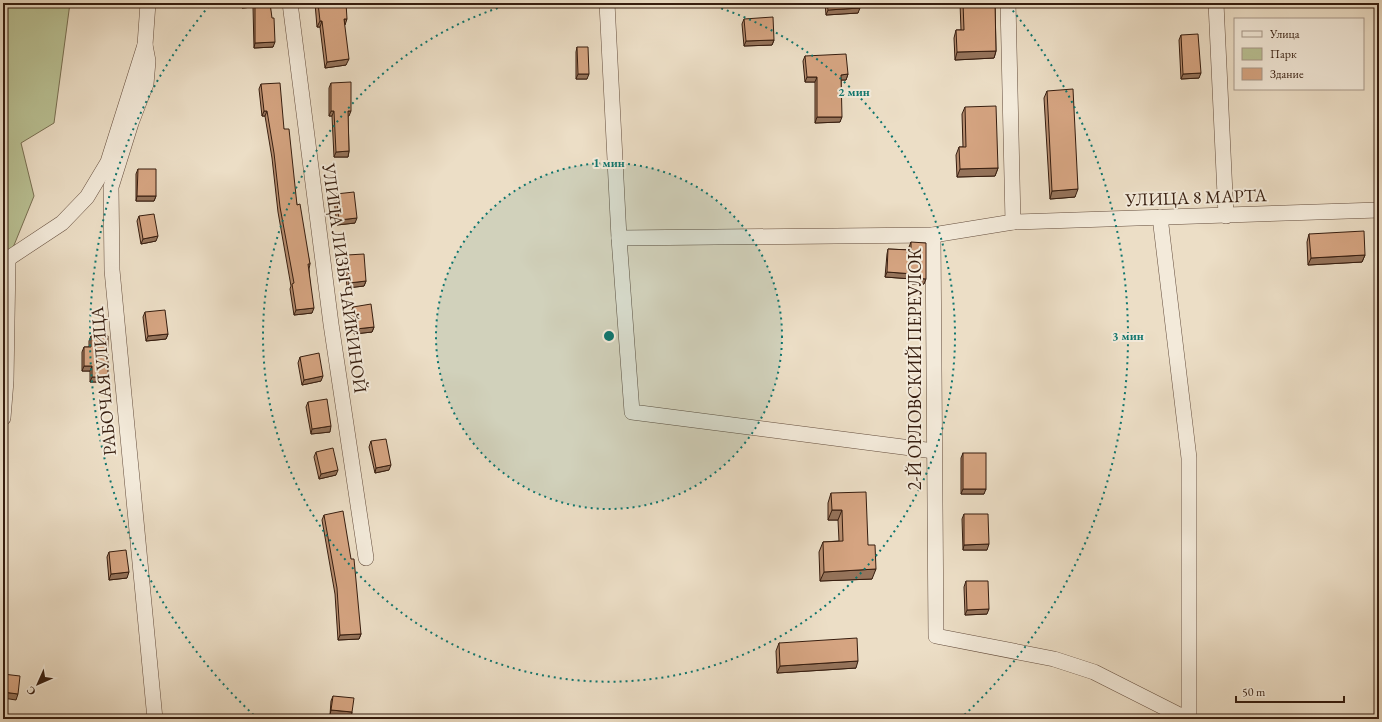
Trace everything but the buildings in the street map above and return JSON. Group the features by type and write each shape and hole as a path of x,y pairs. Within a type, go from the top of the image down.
{"street":[{"path":"3,418 6,381 6,261 62,223 87,197 108,162 145,45 148,3"},
{"name":"УЛИЦА ЛИЗЫ ЧАЙКИНОЙ","path":"290,3 330,316 366,558"},
{"path":"607,3 620,238 632,412 934,451"},
{"path":"1008,3 1013,222"},
{"path":"1216,3 1226,216"},
{"name":"РАБОЧАЯ УЛИЦА","path":"145,45 148,62 146,84 131,123 111,187 112,270 156,719"},
{"name":"УЛИЦА 8 МАРТА","path":"1013,222 1379,210"},
{"path":"1160,217 1189,458 1188,719"},
{"name":"2-Й ОРЛОВСКИЙ ПЕРЕУЛОК","path":"1013,222 933,235 936,636 1054,659 1094,672 1188,719"},
{"path":"620,238 933,235"}],"green space":[{"path":"3,3 70,3 54,123 21,143 34,196 8,260 3,262"}]}
